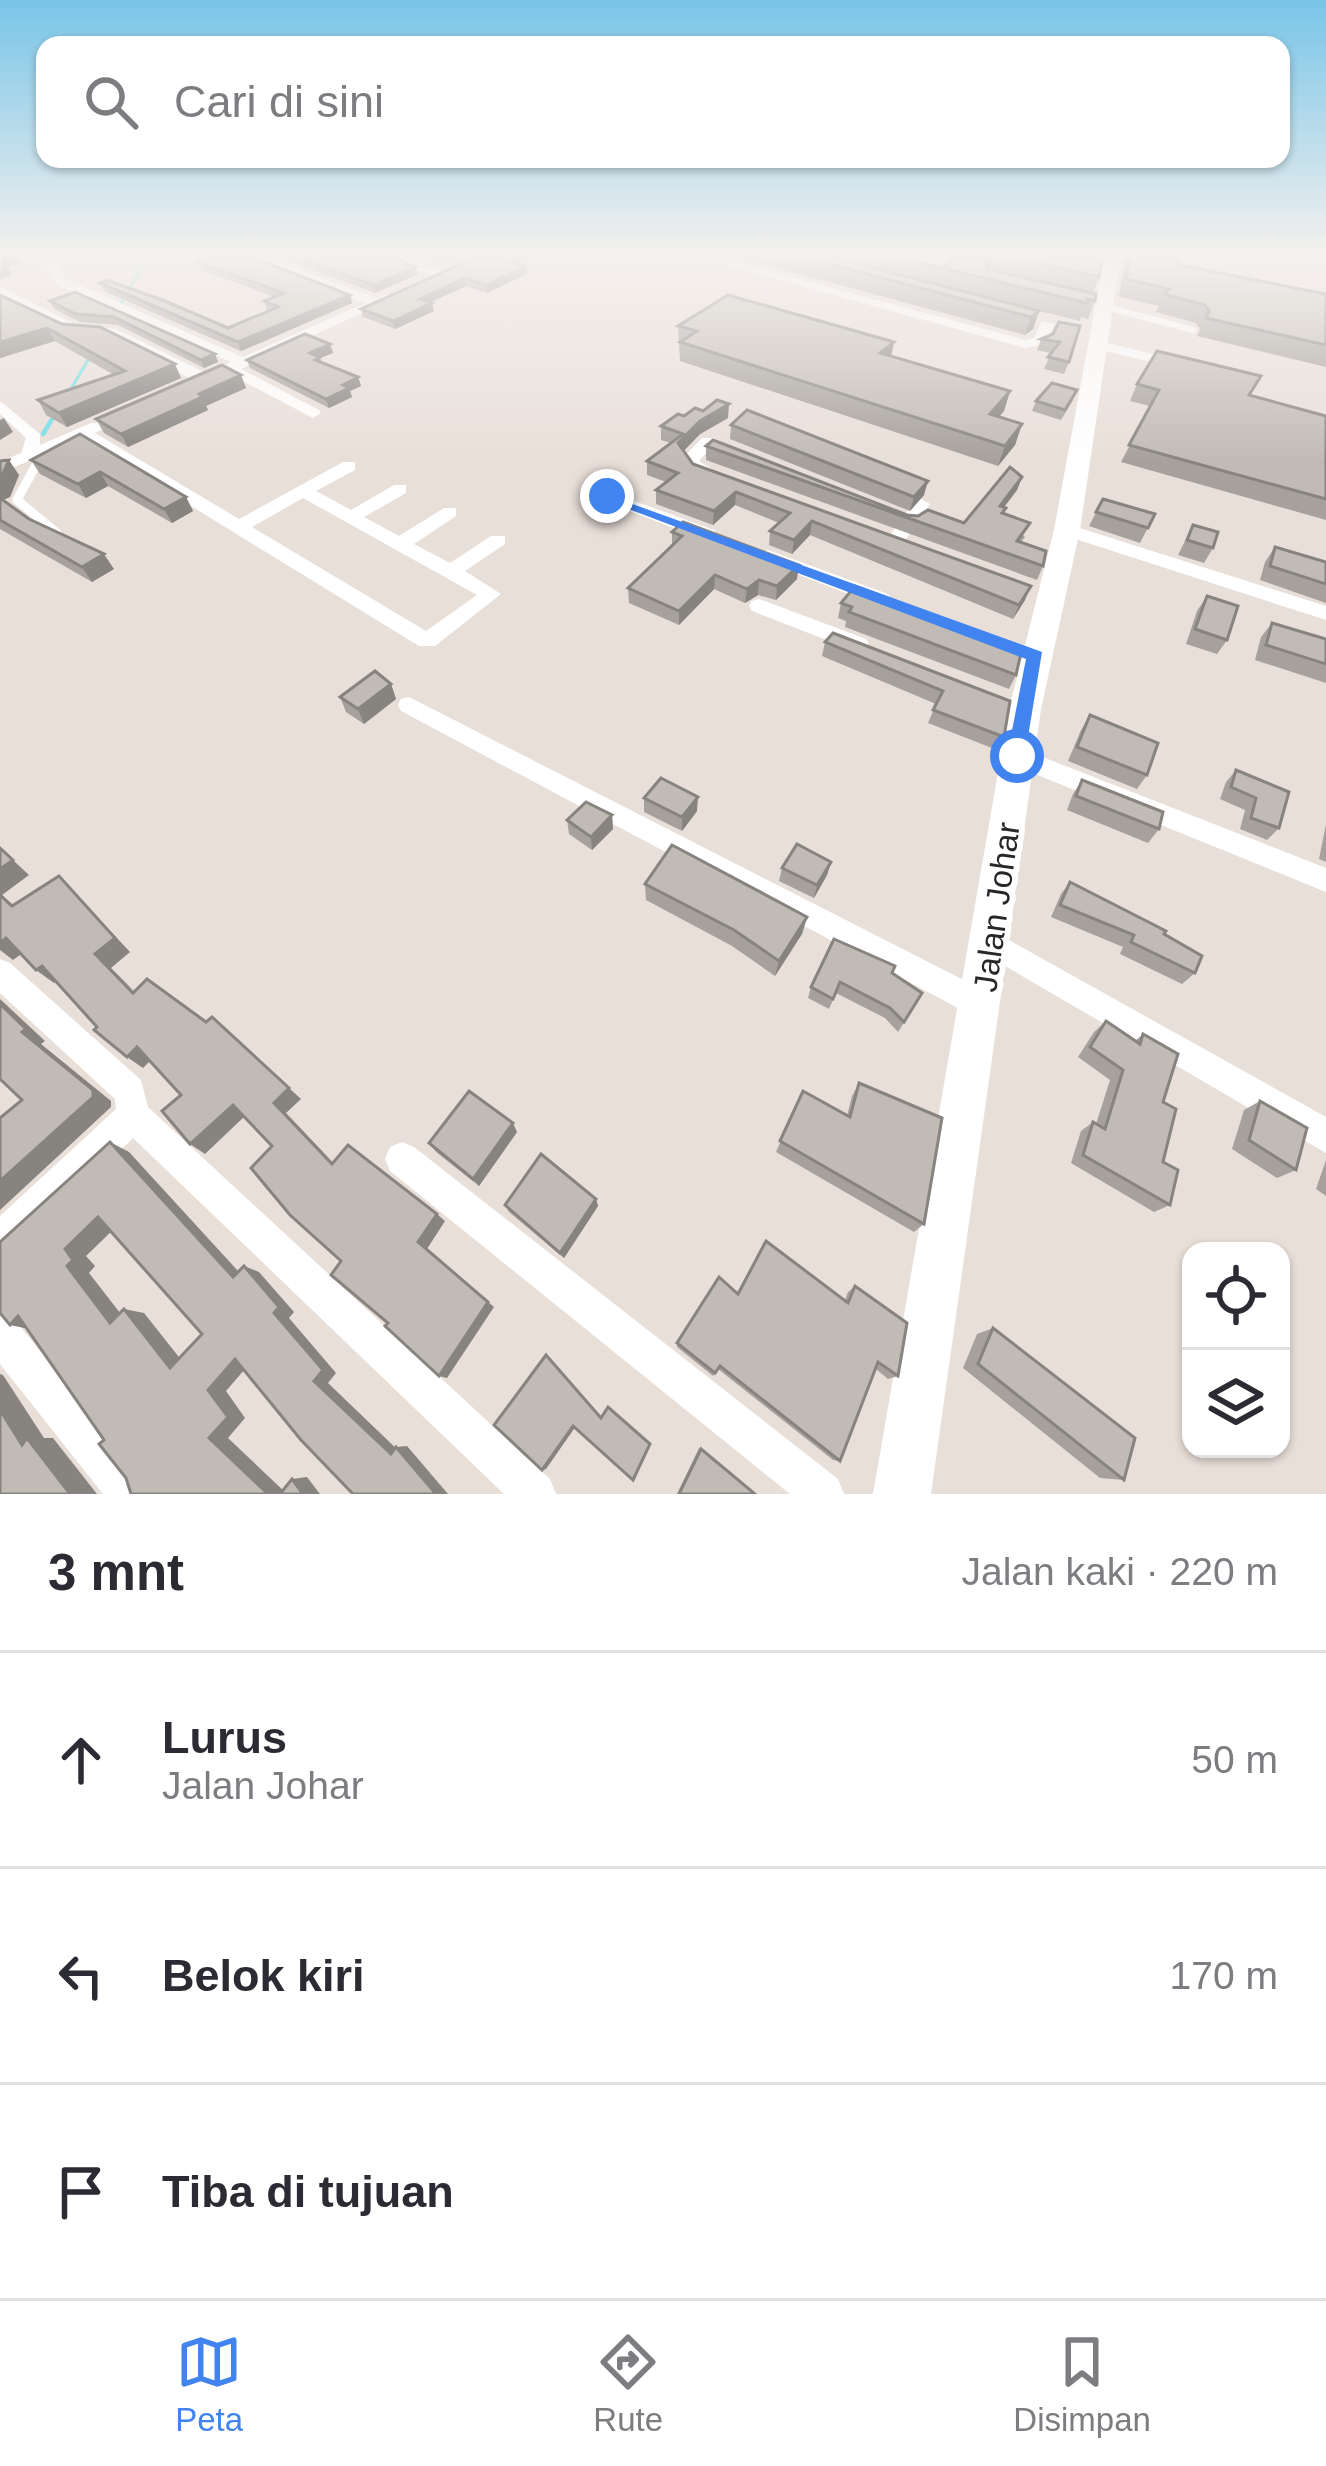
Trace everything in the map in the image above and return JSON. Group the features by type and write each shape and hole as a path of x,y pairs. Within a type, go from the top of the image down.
{"street":[{"path":"59,322 76,330 112,332 205,379"},
{"path":"149,322 236,365 313,413"},
{"path":"184,388 323,322"},
{"path":"941,322 1024,344 1040,341 1047,324"},
{"path":"1039,322 1065,327"},
{"name":"Jalan Johar","path":"902,1494 991,943 1017,756 1014,704 1038,593 1067,530 1095,322"},
{"path":"1095,336 1208,372"},
{"path":"0,406 34,437 37,452"},
{"path":"0,467 123,415"},
{"path":"722,478 688,462 734,425"},
{"path":"82,432 427,640 491,594 303,491"},
{"path":"708,442 749,457"},
{"path":"238,526 350,466"},
{"path":"351,517 400,489"},
{"path":"607,496 910,609"},
{"path":"400,544 450,512"},
{"path":"892,512 917,512 895,541"},
{"path":"1067,530 1326,613"},
{"path":"873,533 917,549"},
{"path":"451,572 498,540"},
{"path":"759,606 870,649"},
{"path":"409,705 656,839 761,887 982,1005"},
{"path":"1017,756 1326,880"},
{"path":"991,943 1326,1136"},
{"path":"0,973 130,1091 133,1115 535,1494"},
{"path":"0,1240 133,1115"},
{"path":"402,1159 823,1494"},
{"path":"0,1333 130,1494"}],"lane":[{"path":"1161,322 1193,330"},
{"path":"37,452 17,500 62,536"}],"building":[{"path":"0,322 100,327 175,364 59,413 38,400 125,371 47,328 0,342"},
{"path":"124,322 142,322 215,354 201,360"},
{"path":"191,322 213,322 228,328 243,322 286,322 238,342"},
{"path":"685,322 822,322 894,342 880,353 1010,391 990,414 1022,424 1005,446 680,342 697,331 678,326"},
{"path":"1059,322 1080,326 1069,362 1048,357 1060,342 1041,339 1053,334"},
{"path":"1223,322 1326,322 1326,345"},
{"path":"305,334 330,344 310,353 320,357 315,360 358,377 343,385 349,388 326,399 247,360"},
{"path":"1157,351 1261,376 1249,395 1326,416 1326,499 1129,445 1159,390 1137,384"},
{"path":"222,365 241,375 121,434 96,419"},
{"path":"1052,383 1077,390 1065,410 1036,401"},
{"path":"717,400 729,404 700,421 678,443 693,464 1031,586 1019,605 812,521 794,540 770,531 790,513 736,492 714,511 656,490 678,473 647,461 683,434 661,426 678,414 684,416 695,408 703,411"},
{"path":"747,410 928,481 914,497 731,425"},
{"path":"80,434 186,497 164,509 100,472 78,484 31,460"},
{"path":"713,440 907,515 928,510 964,523 1010,467 1022,477 1000,506 1006,508 1002,513 1030,523 1017,541 1046,551 1043,566 706,446"},
{"path":"0,498 29,519 104,554 82,567 0,520"},
{"path":"1103,499 1155,514 1148,528 1096,512"},
{"path":"683,522 799,565 777,586 759,580 747,589 715,575 679,611 628,588 682,536 672,532"},
{"path":"1193,525 1218,532 1213,548 1187,540"},
{"path":"1275,547 1326,562 1326,584 1270,566"},
{"path":"855,586 1022,648 1016,675 849,612 852,607 841,603"},
{"path":"1207,596 1238,606 1227,640 1195,629"},
{"path":"1272,623 1326,639 1326,664 1266,645"},
{"path":"833,633 1010,701 1004,737 933,710 943,691 825,642"},
{"path":"375,671 391,684 358,709 340,697"},
{"path":"1090,715 1158,743 1147,775 1077,747"},
{"path":"1236,770 1289,792 1279,828 1251,818 1256,798 1231,787"},
{"path":"661,778 698,797 682,817 644,798"},
{"path":"1082,780 1163,812 1159,829 1076,796"},
{"path":"586,802 612,815 591,837 567,820"},
{"path":"797,844 831,862 817,885 782,868"},
{"path":"672,845 807,917 779,961 734,930 645,884"},
{"path":"0,848 13,860 0,869"},
{"path":"59,876 115,938 95,954 133,993 147,979 206,1022 212,1017 289,1088 274,1103 332,1164 348,1145 437,1214 418,1242 488,1302 439,1376 385,1326 388,1323 331,1275 341,1261 290,1215 251,1168 272,1146 233,1105 190,1144 162,1111 181,1095 137,1047 127,1057 94,1030 97,1027 42,966 36,970 6,938 0,943 0,895 12,906"},
{"path":"1070,882 1166,931 1164,934 1202,956 1195,973 1131,942 1134,935 1060,905"},
{"path":"834,939 895,966 892,973 922,993 904,1022 890,1008 840,982 833,999 811,987"},
{"path":"0,1004 26,1029 22,1032 93,1090 93,1097 0,1181 0,1118 22,1100 0,1079"},
{"path":"1106,1021 1140,1044 1143,1034 1178,1054 1163,1102 1176,1109 1163,1162 1178,1170 1170,1205 1083,1155 1093,1122 1105,1129 1123,1070 1090,1047"},
{"path":"859,1083 942,1118 924,1224 780,1141 803,1091 850,1117"},
{"path":"469,1091 513,1123 473,1179 429,1143"},
{"path":"1260,1101 1307,1128 1296,1170 1249,1140"},
{"path":"110,1142 233,1277 244,1266 279,1307 274,1313 323,1370 314,1381 391,1454 396,1447 436,1494 353,1494 301,1440 235,1359 208,1390 228,1417 209,1438 268,1494 131,1494 126,1478 99,1444 104,1440 18,1316 10,1325 0,1313 0,1242","holes":["98,1217 202,1334 170,1368 124,1309 110,1323 67,1266 73,1260 65,1249"]},
{"path":"541,1154 596,1199 560,1253 505,1205"},
{"path":"766,1241 848,1303 855,1286 907,1323 898,1376 878,1362 840,1461 720,1366 715,1373 677,1343 719,1277 738,1294"},
{"path":"993,1328 1135,1438 1124,1480 978,1364"},
{"path":"546,1355 601,1418 608,1407 650,1444 633,1480 573,1426 542,1470 494,1425"},
{"path":"0,1410 22,1445 27,1438 70,1494 0,1494"},
{"path":"701,1449 755,1494 679,1494"},
{"path":"292,1479 303,1494 280,1494"}],"waterway":[{"path":"68,394 91,355"},
{"path":"67,395 69,391"},
{"path":"43,434 57,411"}],"route":[{"path":"607,496 1035,656 1017,756"}]}
